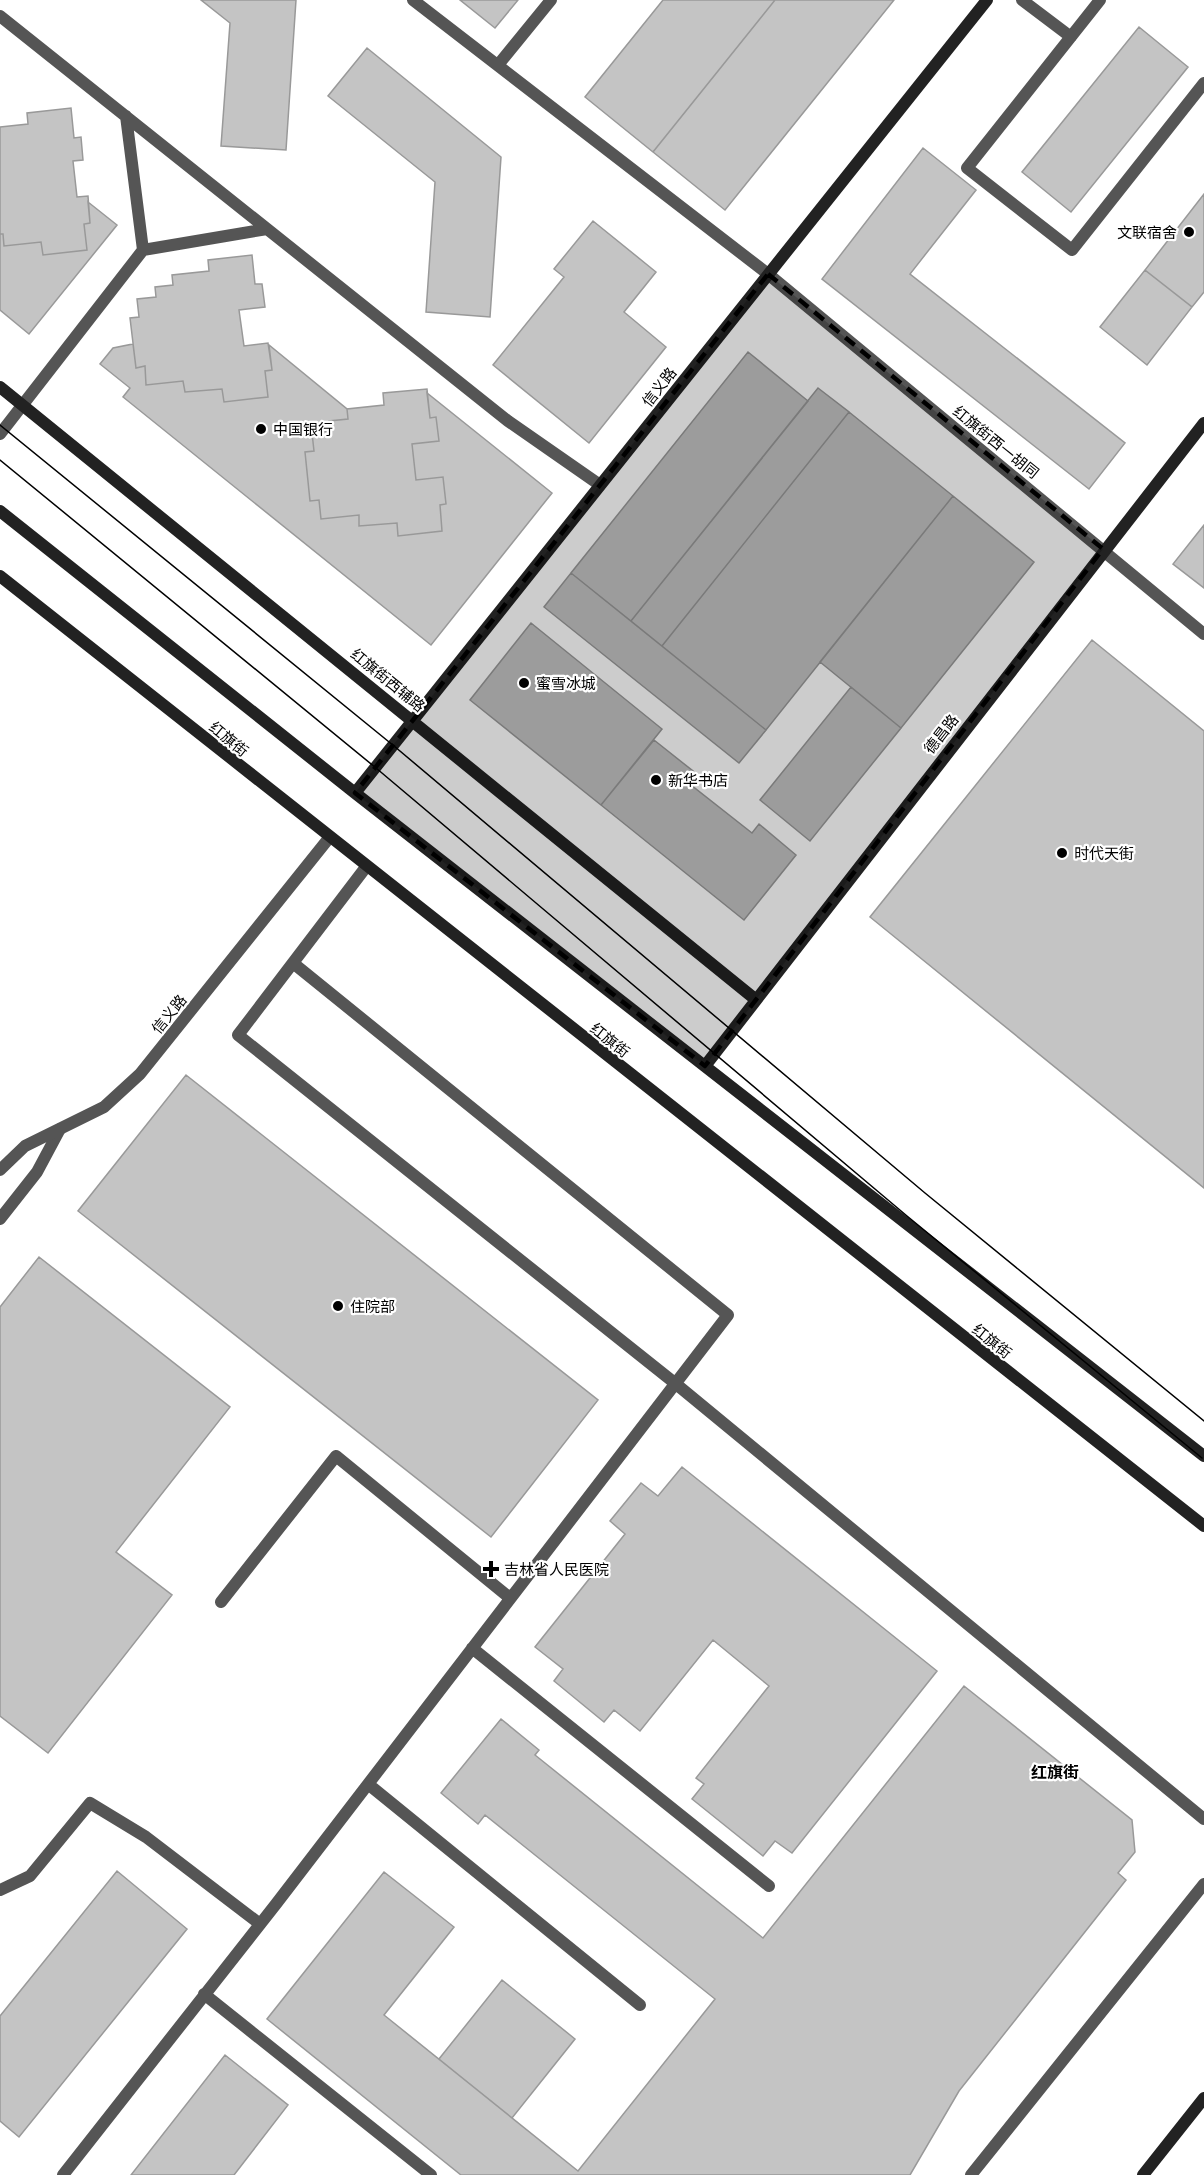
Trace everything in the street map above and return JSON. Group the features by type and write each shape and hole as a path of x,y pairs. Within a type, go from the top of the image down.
{"main road":[{"name":"信义路","path":"355,793 987,0"},
{"name":"红旗街西辅路","path":"0,387 414,720 755,999"},
{"name":"德昌路","path":"705,1065 1103,549 1204,423"},
{"path":"0,511 355,793 1204,1456"},
{"name":"红旗街","path":"0,576 329,838 1204,1526"},
{"path":"1143,2175 1204,2098"}],"street":[{"name":"红旗街西一胡同","path":"412,0 768,274 1204,634"},
{"path":"498,65 551,0"},
{"path":"1022,0 1071,37"},
{"path":"1100,0 967,168 1072,250 1204,83"},
{"path":"0,16 508,421 600,485"},
{"path":"126,116 143,250"},
{"path":"0,434 143,250 267,229"},
{"name":"信义路","path":"0,1170 25,1146 104,1107 140,1074 329,838"},
{"path":"366,867 238,1035 675,1384 1204,1819"},
{"path":"63,2175 260,1924 728,1315 293,963"},
{"path":"0,1219 37,1172 60,1129"},
{"path":"221,1602 336,1456 510,1599"},
{"path":"472,1648 769,1886"},
{"path":"368,1784 640,2005"},
{"path":"0,1890 30,1876 90,1803 146,1837 260,1924"},
{"path":"971,2175 1204,1884"},
{"path":"204,1994 431,2175"}],"highlighted area":[{"path":"768,274 1103,549 705,1066 355,793"}],"building":[{"path":"201,0 296,0 286,150 221,146 230,23"},
{"path":"460,0 518,0 495,28"},
{"path":"663,0 775,0 653,152 585,97"},
{"path":"775,0 894,0 725,210 653,152"},
{"path":"1139,27 1188,67 1071,212 1022,172"},
{"path":"367,48 501,157 490,317 426,312 435,182 328,96"},
{"path":"71,108 74,138 81,137 83,160 73,161 77,197 88,196 90,223 84,224 87,250 43,255 41,242 4,246 3,234 0,234 0,127 28,124 27,113"},
{"path":"923,148 976,190 910,274 1125,443 1089,489 822,279"},
{"name":"文联宿舍","path":"1204,194 1204,292 1192,307 1145,270"},
{"path":"88,202 117,225 29,334 0,310 0,234 3,234 4,246 41,242 43,255 87,250 84,224 90,223"},
{"path":"593,221 656,272 624,312 666,347 589,443 493,365 564,277 554,269"},
{"path":"252,255 255,284 262,284 265,307 239,310 244,346 268,343 272,370 265,371 268,397 224,402 222,389 185,392 183,381 146,385 145,366 136,368 130,318 139,317 137,299 156,297 155,287 173,285 172,275 209,271 208,260"},
{"path":"1145,270 1192,307 1147,365 1100,327"},
{"path":"133,344 136,368 145,366 146,385 183,381 185,392 222,389 224,402 268,397 265,371 272,370 269,345 347,409 348,419 329,421 331,431 312,433 314,451 305,452 310,501 319,500 321,519 359,515 359,526 397,523 398,536 442,531 440,505 446,504 443,477 416,480 412,444 439,441 436,417 430,418 427,393 552,493 431,645 123,397 130,388 100,364 113,348"},
{"path":"748,352 808,401 631,621 571,573"},
{"path":"818,388 849,412 662,646 631,621"},
{"path":"427,389 430,418 436,417 439,441 412,444 416,480 443,477 446,504 440,505 442,531 398,536 397,523 359,526 359,515 321,519 319,500 310,501 305,452 314,451 312,433 331,431 329,421 348,419 347,409 384,405 383,393"},
{"path":"849,412 953,496 766,730 662,646"},
{"path":"953,496 1034,562 901,728 820,662"},
{"path":"1204,525 1204,588 1173,564"},
{"path":"571,573 766,730 739,763 544,607"},
{"path":"531,623 662,729 601,805 470,700"},
{"name":"时代天街","path":"1092,640 1204,731 1204,1188 870,917"},
{"path":"851,687 901,728 810,841 760,800"},
{"path":"654,740 693,771 686,781 752,833 759,824 796,855 744,920 601,805"},
{"name":"住院部","path":"186,1075 598,1400 491,1537 78,1211"},
{"path":"39,1257 230,1407 116,1552 172,1595 48,1753 0,1716 0,1307"},
{"path":"682,1467 937,1671 792,1853 775,1841 763,1856 692,1799 704,1784 696,1778 769,1686 713,1640 640,1731 614,1710 604,1722 554,1681 563,1669 535,1647 625,1534 610,1521 641,1483 658,1496"},
{"path":"964,1686 1132,1820 1135,1852 1118,1873 1126,1880 959,2091 910,2175 461,2175 267,2019 384,1872 454,1927 384,2015 578,2171 715,1999 485,1815 478,1824 441,1793 501,1719 539,1750 535,1755 763,1938"},
{"path":"117,1871 187,1929 19,2137 0,2121 0,2016"},
{"path":"502,1980 575,2039 512,2118 439,2059"},
{"path":"225,2055 288,2105 234,2175 131,2175"}],"tram line":[{"path":"0,425 394,746 925,1193 1204,1421"},
{"path":"0,460 376,768 907,1216 1202,1458"}],"place":[{"name":"文联宿舍","path":"1189,232"},
{"name":"中国银行","path":"261,429"},
{"name":"蜜雪冰城","path":"524,683"},
{"name":"新华书店","path":"656,780"},
{"name":"时代天街","path":"1062,853"},
{"name":"住院部","path":"338,1306"},
{"name":"吉林省人民医院","path":"491,1569"}],"district":[{"name":"红旗街","path":"1055,1772"}]}
